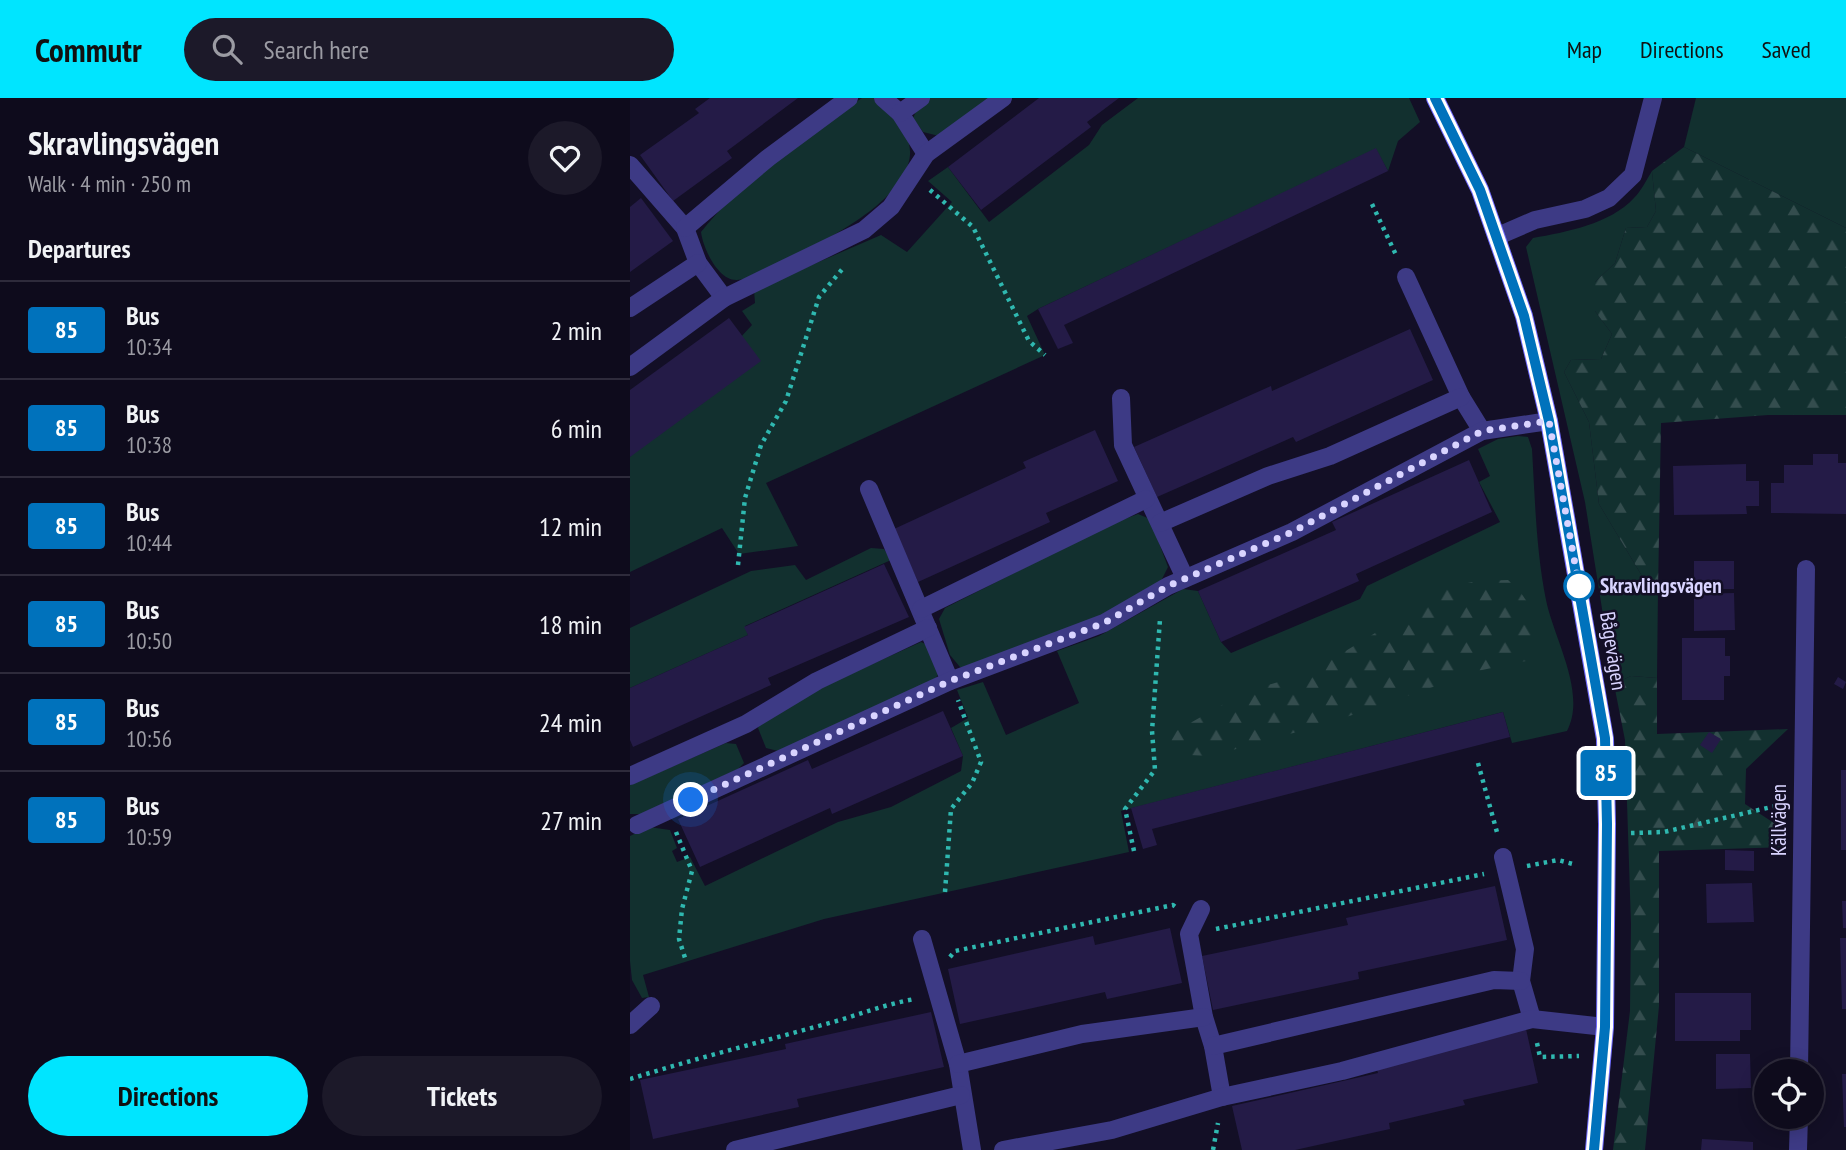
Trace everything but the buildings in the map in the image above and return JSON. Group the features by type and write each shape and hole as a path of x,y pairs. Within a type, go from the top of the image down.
{"street":[{"path":"685,228 768,158 849,98"},
{"path":"883,98 900,113 926,154"},
{"path":"900,113 921,98"},
{"path":"630,367 724,298 864,230 891,207 926,154 1003,98"},
{"name":"Bågevägen","path":"1435,98 1480,190 1524,316 1549,421 1605,738 1605,1027 1594,1150"},
{"path":"1498,236 1535,220 1585,209 1609,198 1633,175 1653,98"},
{"path":"630,164 685,228 698,263 724,298"},
{"path":"630,308 698,263"},
{"path":"1406,277 1461,397 1482,431"},
{"path":"1160,523 1268,476 1330,456 1461,397"},
{"path":"1121,398 1123,445 1185,578"},
{"path":"637,825 950,681 1104,623 1168,586 1292,532 1482,431 1549,421"},
{"path":"869,489 950,681"},
{"path":"921,609 1146,499"},
{"name":"Källvägen","path":"1799,1059 1806,569"},
{"path":"630,776 746,724 817,681 928,628"},
{"path":"1504,863 1525,949 1521,981 1532,1019"},
{"path":"1198,915 1189,934 1222,1097"},
{"path":"922,939 958,1064 972,1150"},
{"path":"1213,1046 1494,980 1521,981"},
{"path":"630,1025 651,1006"},
{"path":"958,1064 1082,1034 1204,1017"},
{"path":"1003,1150 1112,1130 1222,1097 1342,1071 1532,1019 1605,1027"},
{"path":"735,1150 961,1094"},
{"path":"1798,1150 1799,1129"}],"path":[{"path":"912,175 973,227 1029,341 1045,355"},
{"path":"1372,204 1406,277"},
{"path":"738,565 745,498 761,445 786,401 819,297 842,270 864,230"},
{"path":"1134,851 1125,809 1155,770 1152,731 1157,637 1168,586"},
{"path":"945,892 951,809 972,783 981,762 950,681"},
{"path":"1478,763 1494,818"},
{"path":"1629,833 1664,832 1801,799"},
{"path":"667,812 692,871 682,909 679,939 686,961"},
{"path":"630,1079 732,1048 836,1021 880,1005 925,997 936,983 941,965 955,951 1173,905 1198,915 1219,931 1504,863 1558,860 1573,864"},
{"path":"1536,1038 1540,1057 1583,1055"}],"green space":[{"path":"862,98 874,98 893,116 910,146 904,175 890,194 846,228 754,276 737,280 724,275 708,254 701,232 756,176 797,143"},
{"path":"930,98 989,98 939,136 923,132 913,118 918,107"},
{"path":"1138,98 1409,98 1420,122 1398,141 1388,171 1376,149 1038,309 1027,316 1045,355 766,483 798,546 739,554 722,528 630,572 630,457 752,325 742,311 755,303 754,290 881,235 907,252 952,202 928,181 948,167 989,222 1089,145 1102,125"},
{"path":"1696,98 1846,98 1846,228 1684,147"},
{"path":"1684,147 1846,228 1846,415 1768,415 1661,423 1658,592 1642,576 1599,504 1589,422 1564,372 1571,360 1601,359 1612,334 1595,311 1595,282 1615,263 1626,228 1647,227 1656,211 1652,171"},
{"path":"1652,171 1656,211 1647,227 1626,228 1615,263 1595,282 1595,311 1612,334 1601,359 1571,360 1564,372 1589,422 1599,504 1642,576 1658,592 1657,678 1631,676 1614,684 1585,502 1526,247 1533,238 1587,226 1613,214 1637,195"},
{"path":"1528,437 1532,449 1536,524 1546,600 1571,683 1572,716 1567,731 1512,743 1503,712 1121,811 1129,852 824,919 643,975 649,997 642,998 632,980 630,961 630,836 649,827 670,830 677,848 672,851 677,862 690,857 705,886 838,822 891,807 961,771 963,756 951,728 968,718 957,690 983,682 1006,735 1079,703 1057,651 1099,636 1183,589 1198,591 1221,642 1231,653 1360,599 1367,586 1500,522 1479,482 1490,476 1478,449 1498,439"},
{"path":"1138,514 1150,519 1168,567 1161,581 1100,616 973,667 960,667 950,655 939,619 945,608 1111,524"},
{"path":"871,548 884,549 891,560 745,626 748,635 630,688 630,628 751,571 795,565 806,580"},
{"path":"1508,580 1525,598 1532,616 1531,660 1482,670 1329,723 1211,756 1168,754 1162,739 1245,692 1311,672 1390,624 1431,591 1477,581"},
{"path":"921,642 932,647 938,675 927,689 778,751 766,748 758,728 761,720 815,690"},
{"path":"1631,676 1657,678 1657,734 1788,729 1746,769 1745,804 1783,829 1786,847 1659,851 1659,1006 1645,1150 1613,1150 1630,1011 1631,924 1625,740 1614,684"},
{"path":"726,743 736,744 744,763 738,769 642,814 630,814 630,785"}],"bus line":[{"name":"85","path":"1435,98 1480,190 1524,316 1549,421 1605,738 1605,1027 1594,1150"}],"place":[{"name":"Skravlingsvägen","path":"1579,586"}],"route":[{"path":"691,800 764,764 833,736 950,681 1104,623 1168,586 1292,532 1370,488 1482,431 1549,421 1579,586"}]}
